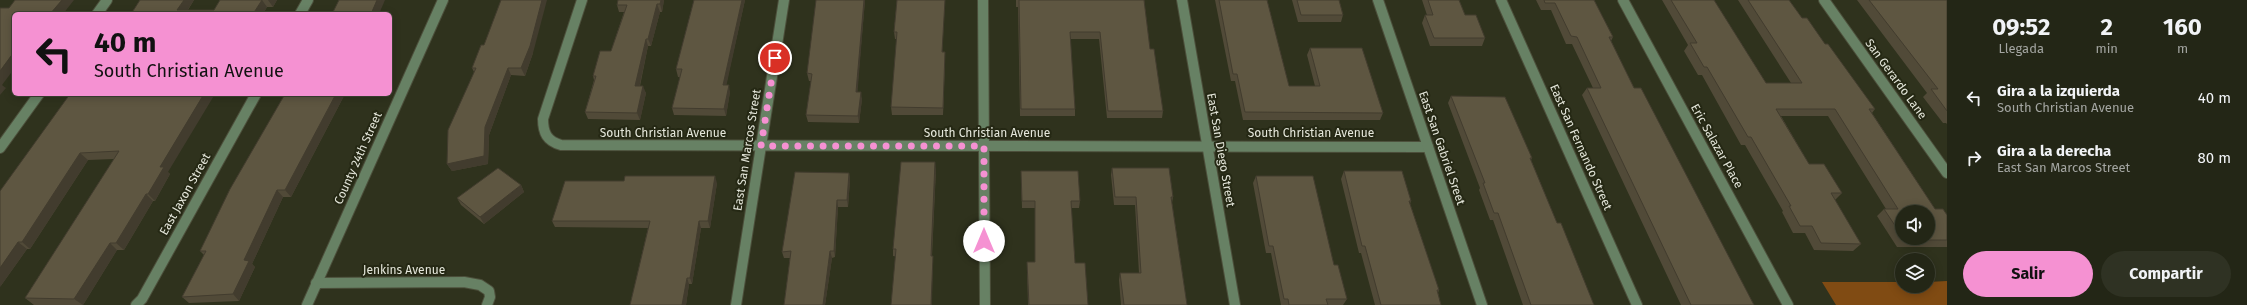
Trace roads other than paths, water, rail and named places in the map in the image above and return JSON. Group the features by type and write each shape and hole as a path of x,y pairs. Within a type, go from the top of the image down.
{"street":[{"path":"98,12 107,0"},
{"path":"301,12 308,0"},
{"name":"County 24th Street","path":"306,305 443,0"},
{"name":"South Christian Avenue","path":"582,0 543,119 542,130 547,139 561,145 1428,147"},
{"name":"East San Marcos Street","path":"736,305 784,0"},
{"path":"983,0 985,305"},
{"name":"East San Diego Street","path":"1182,0 1235,305"},
{"name":"East San Gabriel Sreet","path":"1378,0 1482,305"},
{"name":"East San Fernando Street","path":"1501,0 1637,305"},
{"name":"Eric Salazar Place","path":"1622,0 1788,305"},
{"name":"San Gerardo Lane","path":"1824,0 1947,172"},
{"path":"0,148 38,96"},
{"name":"East Jaxon Street","path":"136,305 142,299 255,96"},
{"name":"Jenkins Avenue","path":"316,283 464,282 480,285 489,291 490,297 487,305"}]}
